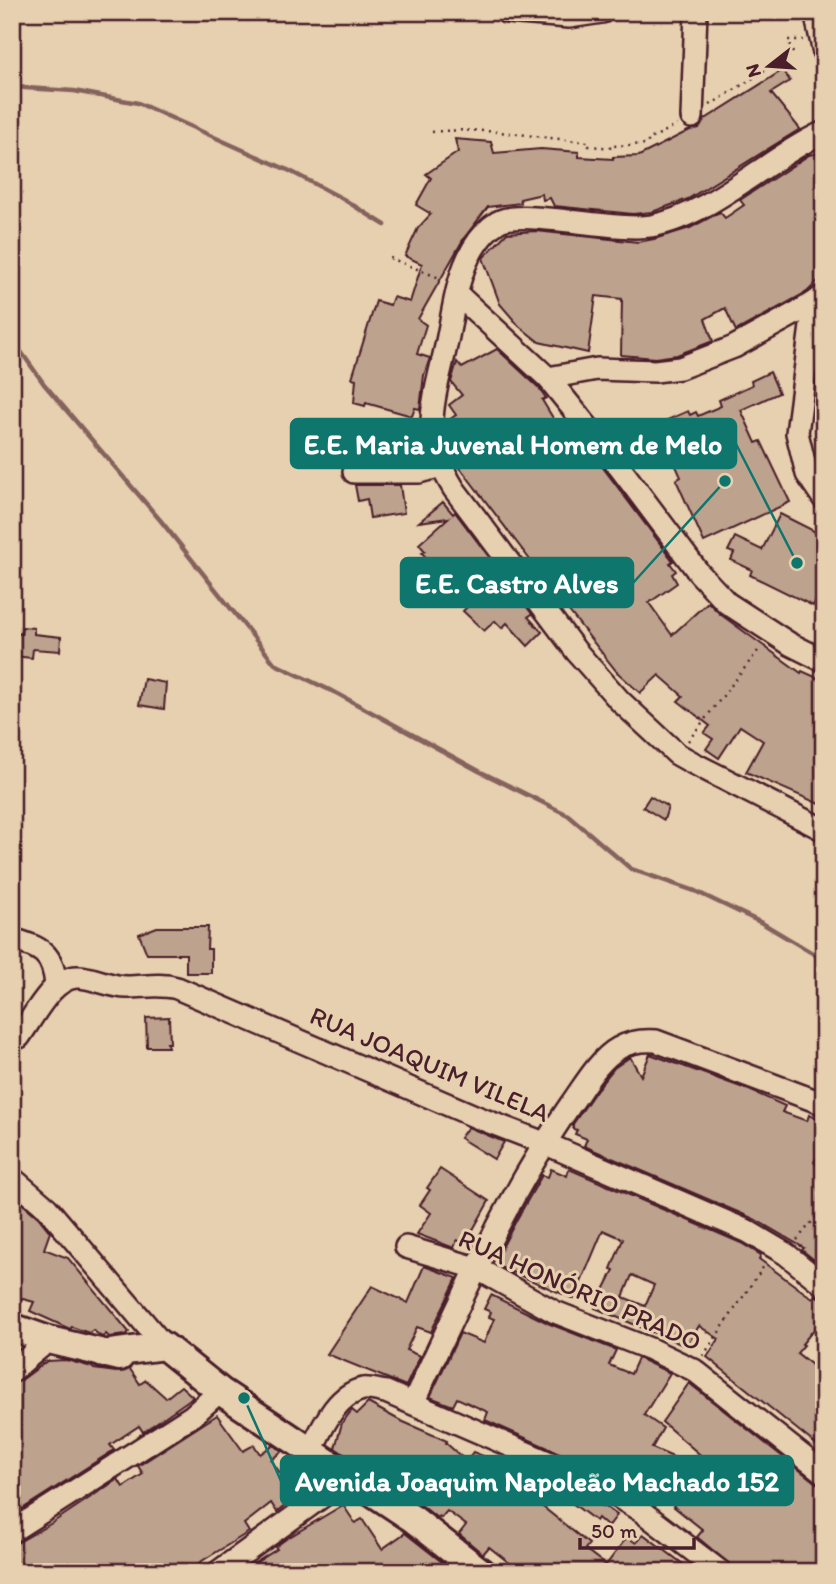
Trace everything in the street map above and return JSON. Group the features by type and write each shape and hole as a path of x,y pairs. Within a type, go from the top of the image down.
{"main road":[{"path":"12,1327 103,1354 197,1372"},
{"path":"103,1354 164,1346 220,1391 413,1519 475,1570"}],"street":[{"path":"506,12 569,16 602,12"},
{"path":"692,117 696,12"},
{"path":"815,12 822,47"},
{"path":"824,132 800,144 715,198 683,215 658,224 625,228 531,217 502,219 481,237 472,250 458,290 432,416 434,446 441,466 474,518 576,651 620,701 677,754 824,830"},
{"path":"458,290 548,379 611,456 699,573 727,603 824,661"},
{"path":"548,379 597,369 655,371 680,368 753,338 819,299"},
{"path":"819,299 797,433 807,474 824,499"},
{"path":"354,472 419,472 441,466"},
{"path":"12,939 45,953 54,966 56,985 19,1037"},
{"name":"RUA JOAQUIM VILELA","path":"56,985 67,978 79,977 126,987 163,984 177,988 747,1231 781,1251 824,1285"},
{"path":"413,1403 476,1268 544,1143 578,1094 612,1053 632,1042 656,1041 824,1104"},
{"path":"12,1178 47,1208 164,1346"},
{"name":"RUA HONÓRIO PRADO","path":"406,1247 476,1268 555,1312 650,1349 694,1370 824,1473"},
{"path":"12,1371 49,1340"},
{"path":"310,1452 331,1413 343,1400 365,1389 386,1392 607,1490 641,1511 721,1572"},
{"path":"12,1531 192,1416 220,1391"},
{"path":"218,1572 349,1477"}],"path":[{"path":"432,132 459,129 589,142 589,146 612,148 648,144 648,140 692,117 793,53 788,40 822,47"},
{"path":"390,258 458,290"},
{"path":"677,754 773,632"},
{"path":"694,1370 781,1251 824,1207"}],"building":[{"path":"783,70 790,81 771,93 800,129 688,199 652,212 633,214 554,206 550,198 543,200 542,194 520,199 521,203 488,207 464,238 418,319 426,325 417,354 430,358 424,375 420,409 415,408 412,416 366,403 365,406 354,403 356,379 352,378 376,301 390,305 393,297 410,302 422,264 405,256 418,228 431,214 416,205 431,178 426,174 458,152 455,139 491,142 494,153 541,149 579,152 579,157 613,159 639,156 699,128 704,120"},
{"path":"824,152 824,275 807,292 736,331 725,308 705,319 713,341 677,355 655,358 621,355 622,299 596,296 588,353 539,342 519,326 500,304 483,258 507,233 536,231 638,242 654,239 690,228 720,212 725,218 744,205 740,200 809,155"},
{"path":"497,349 539,388 546,398 542,400 556,423 530,441 544,459 574,438 587,457 592,453 673,561 670,563 676,571 672,574 677,583 649,603 672,635 708,602 720,614 801,673 802,671 824,681 824,806 746,772 763,741 740,726 719,758 706,749 713,739 704,733 710,726 678,701 683,696 659,675 640,693 617,672 554,592 571,581 556,562 540,573 455,461 447,437 446,422 456,415 449,405 462,395 451,382 457,362 462,368"},
{"path":"770,372 779,393 741,410 756,443 761,441 790,502 704,542 676,480 681,477 659,428 667,425 665,421 688,411 690,415 696,412 698,416 721,406 719,400 752,385 751,381"},
{"path":"355,485 400,485 404,513 370,518 367,499 358,501"},
{"path":"443,502 453,514 455,512 532,614 528,617 542,632 528,646 507,623 502,628 495,621 484,631 463,611 480,594 457,571 438,590 421,569 430,562 422,553 425,551 419,544 448,518 419,522"},
{"path":"780,514 824,536 824,584 813,606 750,575 752,570 731,560 734,553 728,551 735,537 762,550"},
{"path":"22,627 34,628 34,634 61,637 60,651 33,649 32,658 13,656 12,633 21,634"},
{"path":"144,679 166,683 164,709 139,705"},
{"path":"650,796 668,807 664,820 643,807"},
{"path":"157,927 208,927 207,949 211,949 211,973 186,973 186,954 147,954 139,934"},
{"path":"169,1017 168,1047 147,1047 146,1018"},
{"path":"650,1054 749,1090 785,1106 782,1112 807,1121 809,1115 824,1122 824,1147 814,1162 824,1174 824,1268 802,1250 804,1248 754,1219 584,1146 587,1139 575,1134 577,1130 573,1129 573,1124 597,1089 614,1068 630,1057 641,1076"},
{"path":"468,1127 504,1142 494,1159 460,1138"},
{"path":"440,1169 489,1201 465,1244 457,1240 454,1248 417,1234 431,1213 420,1205 430,1190 427,1188"},
{"path":"551,1169 567,1176 569,1169 741,1243 761,1255 759,1259 805,1293 824,1301 824,1317 797,1353 816,1368 824,1358 824,1451 707,1357 719,1339 699,1326 687,1345 683,1345 595,1308 614,1270 611,1269 623,1239 603,1230 574,1299 500,1267 497,1257 517,1219 542,1175 548,1177","holes":["632,1275 654,1285 645,1306 623,1297"]},
{"path":"12,1195 38,1217 50,1232 44,1249 68,1258 129,1332 126,1335 109,1337 106,1334 103,1337 93,1330 89,1333 72,1327 70,1329 30,1311 34,1302 12,1296 12,1253 17,1239 12,1237"},
{"path":"424,1266 457,1278 431,1332 417,1327 406,1350 420,1356 406,1386 327,1354 372,1286 408,1303"},
{"path":"491,1295 550,1324 616,1350 609,1365 631,1374 638,1358 670,1373 644,1415 663,1428 652,1448 733,1483 662,1422 689,1383 823,1486 824,1572 739,1572 697,1537 703,1530 673,1506 684,1493 659,1473 651,1490 628,1480 627,1483 485,1420 488,1412 457,1398 453,1406 430,1397 460,1333 484,1343 494,1319 489,1317 491,1312 484,1309"},
{"path":"66,1360 94,1369 116,1372 130,1369 140,1384 146,1380 166,1398 181,1386 193,1397 143,1432 139,1426 110,1445 114,1450 19,1511 12,1500 12,1384 47,1361"},
{"path":"368,1403 447,1441 446,1443 466,1461 473,1452 521,1471 520,1473 535,1485 528,1495 589,1544 585,1549 606,1565 627,1537 636,1543 643,1534 683,1564 677,1572 521,1572 489,1547 483,1554 459,1534 466,1525 447,1511 441,1518 437,1518 335,1448 342,1423 352,1410 357,1414"},
{"path":"217,1415 243,1451 254,1445 260,1454 273,1445 282,1451 271,1460 289,1485 307,1474 311,1486 277,1512 271,1503 244,1524 249,1532 184,1572 12,1572 12,1546 118,1479 123,1487 143,1474 138,1466"},
{"path":"558,1487 617,1515 608,1527 556,1491"},
{"path":"343,1505 355,1523 362,1519 382,1549 405,1533 447,1566 446,1572 241,1572 277,1549 275,1547 286,1539"}],"waterway":[{"path":"12,85 74,91 138,103 290,171 385,225"},
{"path":"12,339 44,384 161,521 275,664 338,694 479,771 568,815 631,869 695,891 762,923 819,957"}],"place":[{"name":"E.E. Castro Alves","path":"725,481"},
{"name":"E.E. Maria Juvenal Homem de Melo","path":"797,563"},
{"name":"Avenida Joaquim Napoleão Machado 152","path":"244,1398"}]}
